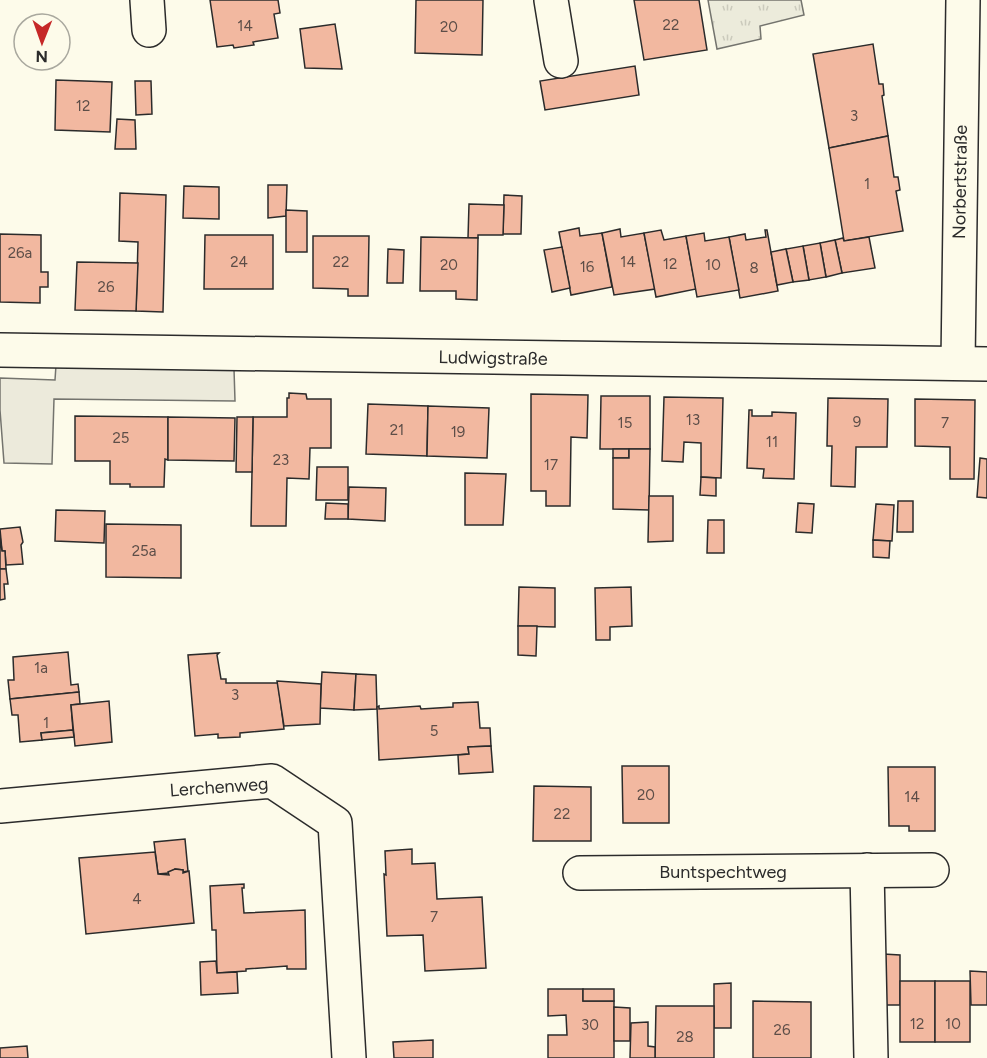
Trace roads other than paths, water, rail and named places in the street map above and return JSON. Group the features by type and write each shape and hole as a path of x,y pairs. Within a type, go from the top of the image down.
{"street":[{"path":"551,0 561,61"},
{"name":"Norbertstraße","path":"963,0 973,364"},
{"name":"Ludwigstraße","path":"0,350 973,364"},
{"name":"Lerchenweg","path":"0,806 272,781 335,823 349,1058"},
{"path":"867,870 871,1058"},
{"name":"Buntspechtweg","path":"580,873 932,870"}]}
